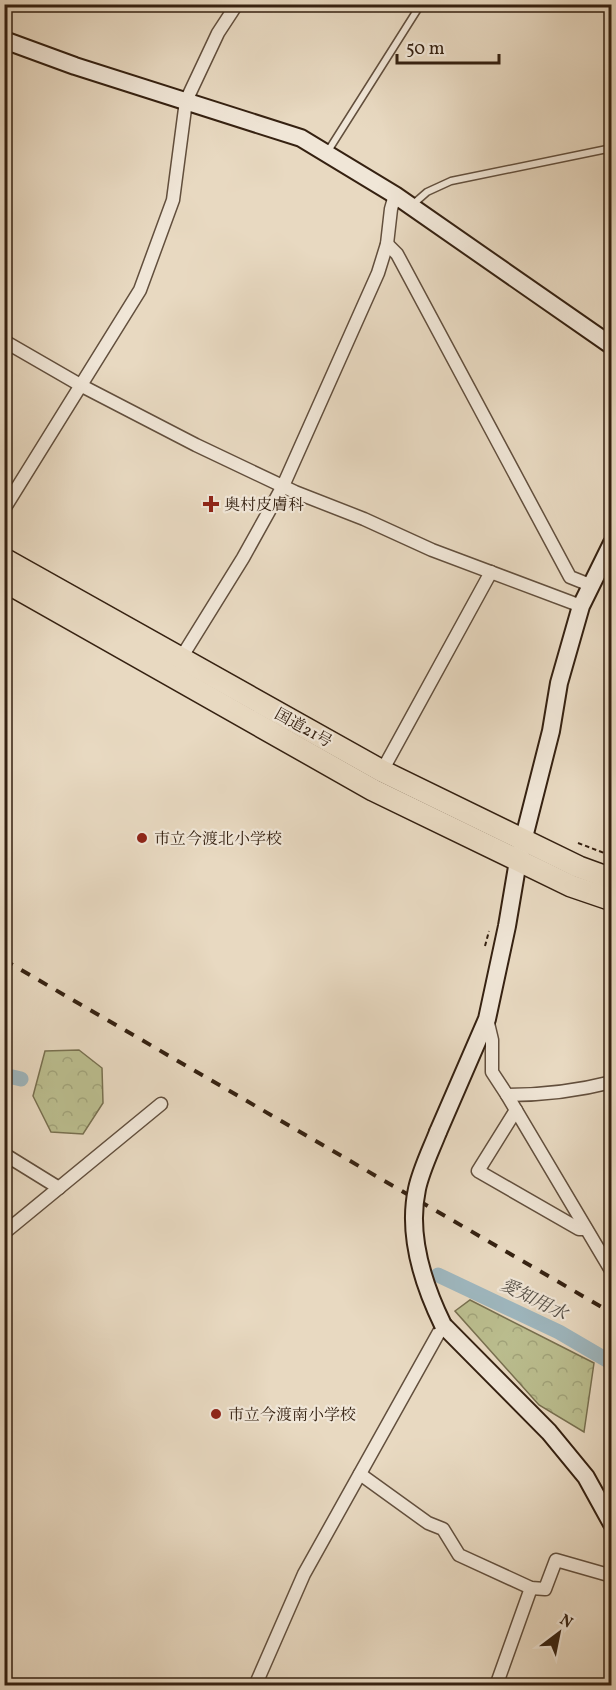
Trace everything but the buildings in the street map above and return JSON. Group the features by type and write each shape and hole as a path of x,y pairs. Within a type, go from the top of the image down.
{"highway":[{"name":"国道21号","path":"4,559 382,771 579,867 612,879"},
{"name":"国道21号","path":"4,581 373,790 571,886 612,900"}],"street":[{"path":"4,508 140,290 173,200 186,101 218,33 237,4"},
{"path":"4,40 75,66 301,138 395,195 612,346"},
{"path":"181,658 243,558 283,486 378,273 387,244 395,195"},
{"path":"387,244 397,254 570,577 590,585"},
{"path":"4,341 82,386 196,445 283,486 432,550 581,606"},
{"path":"612,543 581,606 559,682 551,731 518,861 487,1020 438,1132 417,1189 414,1222 423,1278 443,1325 549,1432 586,1478 612,1524"},
{"path":"382,771 491,572"},
{"path":"487,1020 492,1040 492,1072 612,1272"},
{"path":"507,1095 540,1095 612,1082"},
{"path":"4,1233 161,1104"},
{"path":"516,1110 478,1172 579,1229 586,1229"},
{"path":"4,1154 58,1188"},
{"path":"255,1686 304,1574 443,1325"},
{"path":"360,1474 428,1523 443,1529 459,1555 531,1588 545,1589 556,1560 612,1576"},
{"path":"496,1686 531,1588"}],"lane":[{"path":"327,153 421,4"},
{"path":"411,206 427,192 451,181 612,148"}],"path":[{"path":"578,843 612,856"}],"green space":[{"path":"79,1050 102,1068 103,1103 83,1134 51,1132 33,1096 45,1051"},
{"path":"470,1300 594,1363 584,1432 539,1405 455,1311"}],"waterway":[{"name":"愛知用水","path":"4,1075 21,1079"},
{"name":"愛知用水","path":"438,1275 559,1332 612,1363"}],"railway":[{"path":"4,960 612,1313"}],"place":[{"name":"奥村皮膚科","path":"211,504"},
{"name":"市立今渡北小学校","path":"142,838"},
{"name":"市立今渡南小学校","path":"216,1414"}]}
